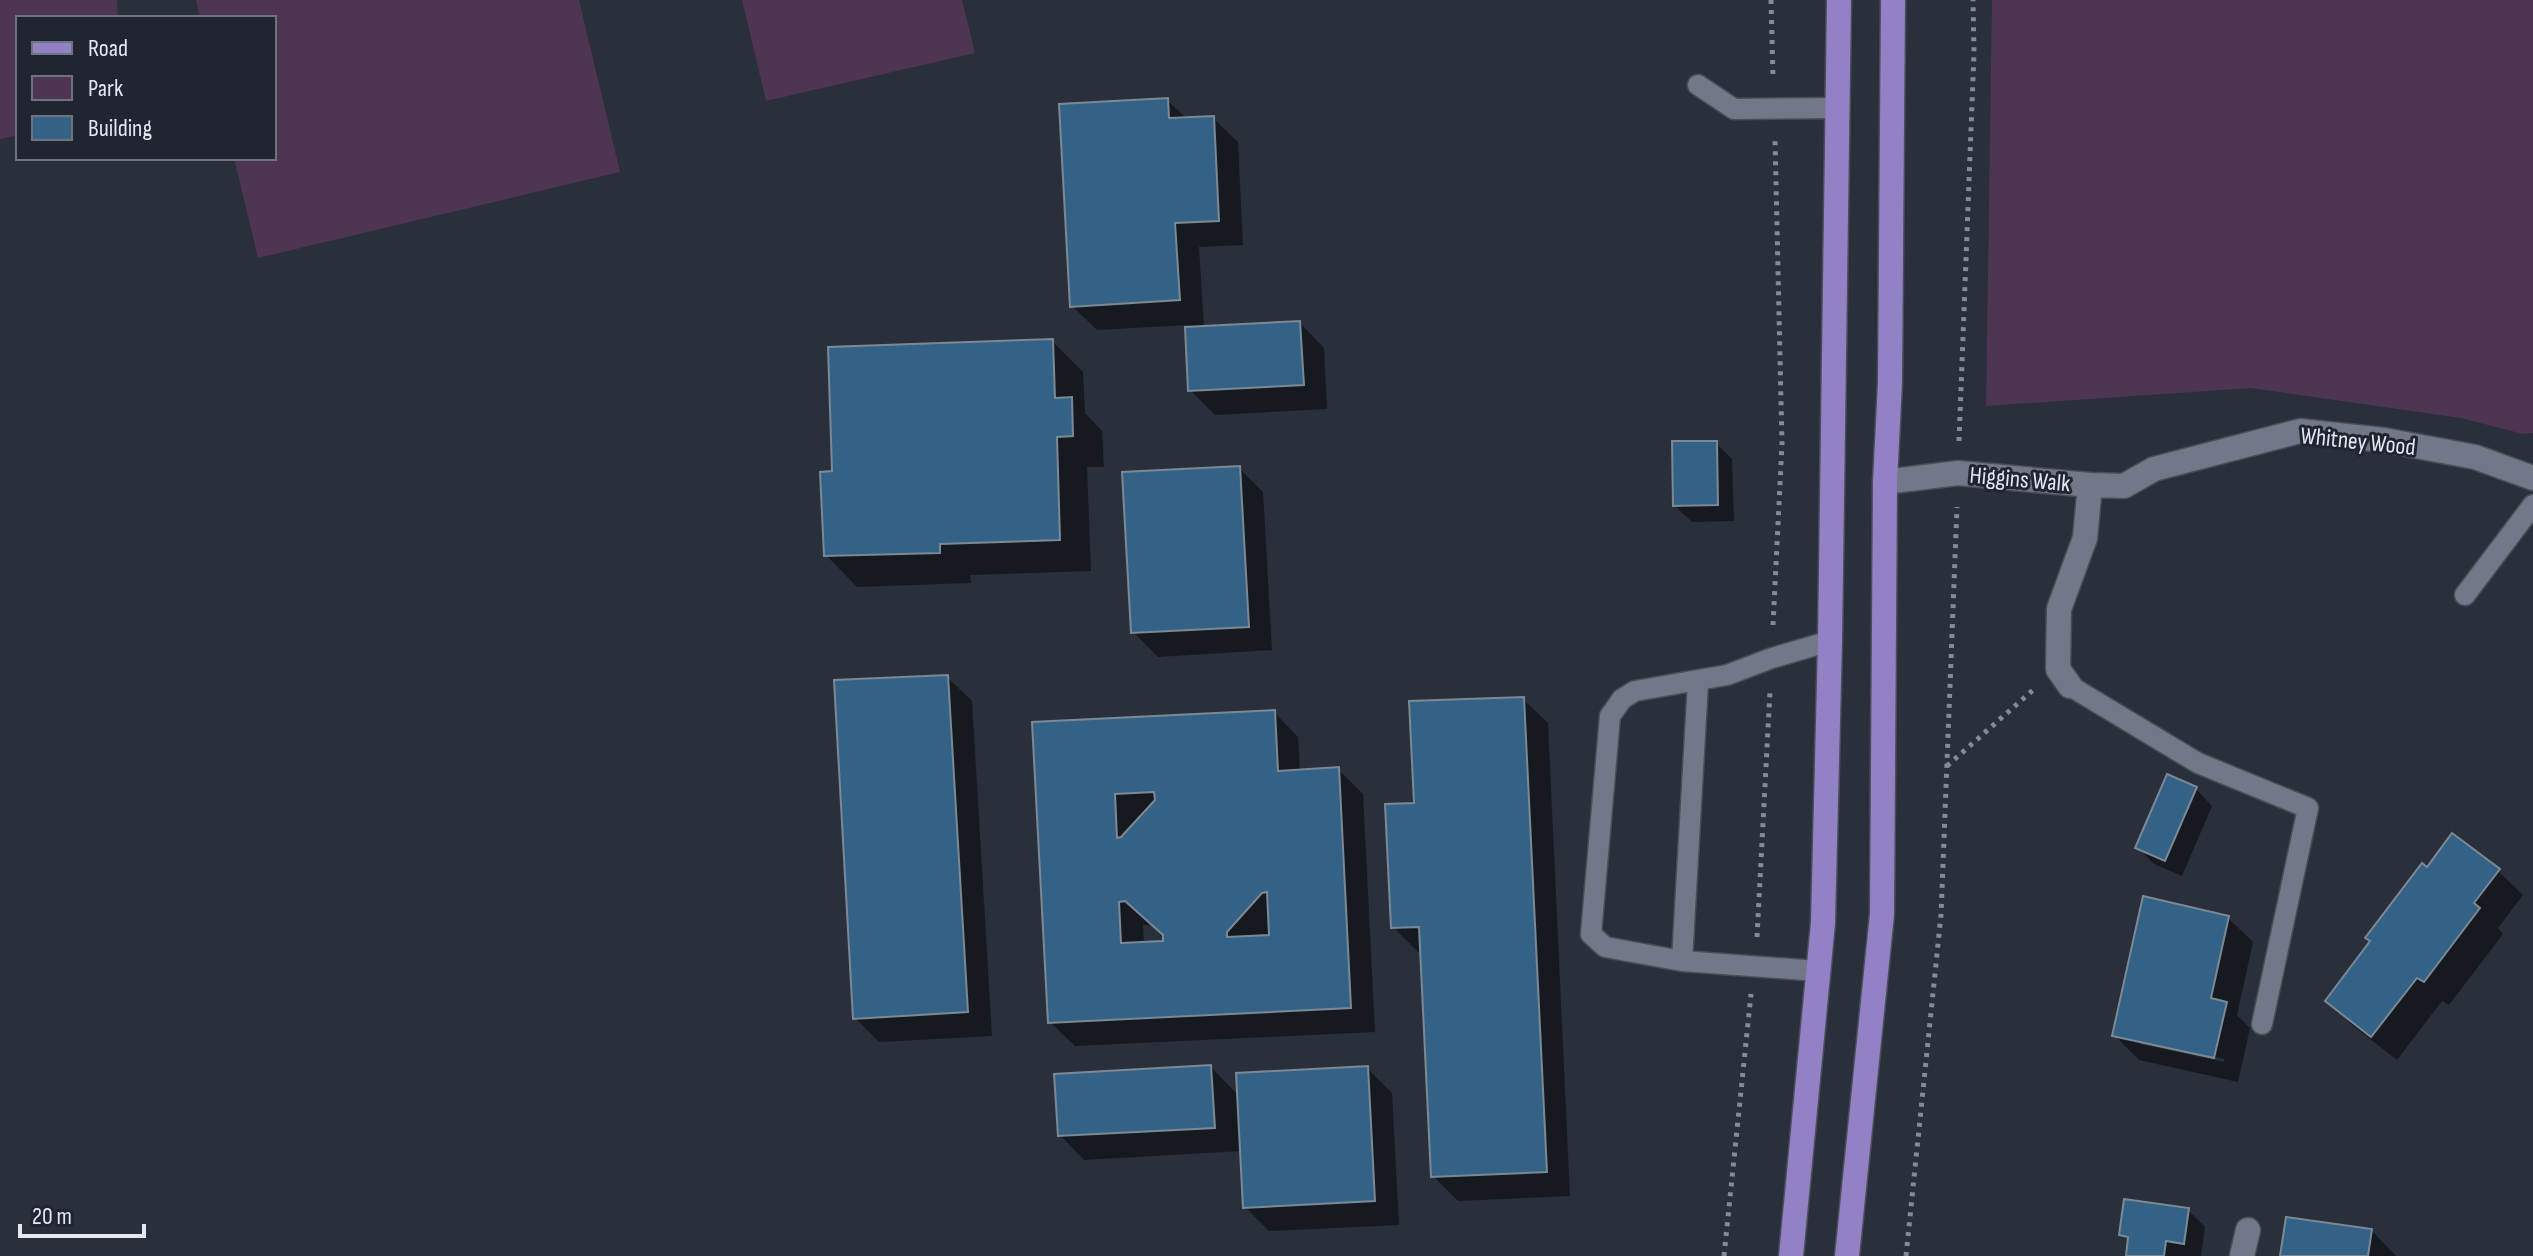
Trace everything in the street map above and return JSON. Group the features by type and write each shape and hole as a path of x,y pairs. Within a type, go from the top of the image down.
{"main road":[{"path":"1791,1256 1823,923 1839,0"},
{"path":"1847,1256 1882,914 1893,0"}],"street":[{"name":"Whitney Wood","path":"2090,485 2124,486 2154,469 2300,431 2384,440 2475,457 2533,478"},
{"name":"Higgins Walk","path":"1885,482 1958,473 2090,485 2085,538 2059,609 2064,677"},
{"path":"2242,1256 2248,1230"}],"lane":[{"path":"1698,85 1734,109 1838,108"},
{"path":"2465,595 2533,505"},
{"path":"1818,971 1682,961 1605,947 1591,934 1610,716 1622,699 1635,691 1727,675 1830,641"},
{"path":"2064,677 2198,763 2308,808 2262,1024"},
{"path":"1682,961 1698,682"}],"path":[{"path":"1906,1256 1941,915 1973,0"},
{"path":"1947,766 2064,677"}],"green space":[{"path":"0,0 117,0 118,16 16,16 16,135 0,139"},
{"path":"196,0 579,0 620,172 258,258 234,160 276,160 276,16 200,16"},
{"path":"742,0 962,0 975,53 766,101"},
{"path":"1992,0 2533,0 2533,433 2523,434 2461,418 2251,388 1986,406"}],"building":[{"path":"1168,98 1169,118 1214,116 1219,221 1175,223 1180,300 1070,307 1059,104"},
{"path":"1300,321 1304,385 1188,391 1185,327"},
{"path":"1053,339 1055,398 1072,397 1073,436 1057,437 1060,540 940,544 940,553 824,556 820,472 832,471 828,347"},
{"path":"1672,441 1717,441 1718,505 1673,506"},
{"path":"1240,466 1249,627 1131,633 1122,472"},
{"path":"948,675 968,1012 853,1019 834,680"},
{"path":"1524,697 1547,1172 1431,1177 1419,927 1391,928 1385,804 1414,803 1409,701"},
{"path":"1275,710 1278,771 1339,767 1351,1008 1048,1023 1032,722","holes":["1154,792 1155,800 1117,838 1115,794","1267,892 1269,935 1227,937 1227,932 1262,893","1125,901 1163,935 1163,941 1121,943 1119,902"]},
{"path":"2167,774 2197,787 2165,861 2135,848"},
{"path":"2452,833 2500,869 2474,903 2480,908 2424,982 2417,978 2371,1037 2325,1001 2370,941 2365,938 2422,863 2427,867"},
{"path":"2143,896 2229,916 2211,998 2227,1002 2214,1058 2112,1036"},
{"path":"1211,1065 1215,1128 1058,1136 1054,1074"},
{"path":"1368,1066 1375,1201 1243,1208 1236,1073"},
{"path":"2124,1199 2189,1208 2184,1244 2166,1241 2164,1256 2126,1256 2128,1237 2119,1235"},
{"path":"2286,1217 2372,1229 2368,1256 2280,1256"}]}
